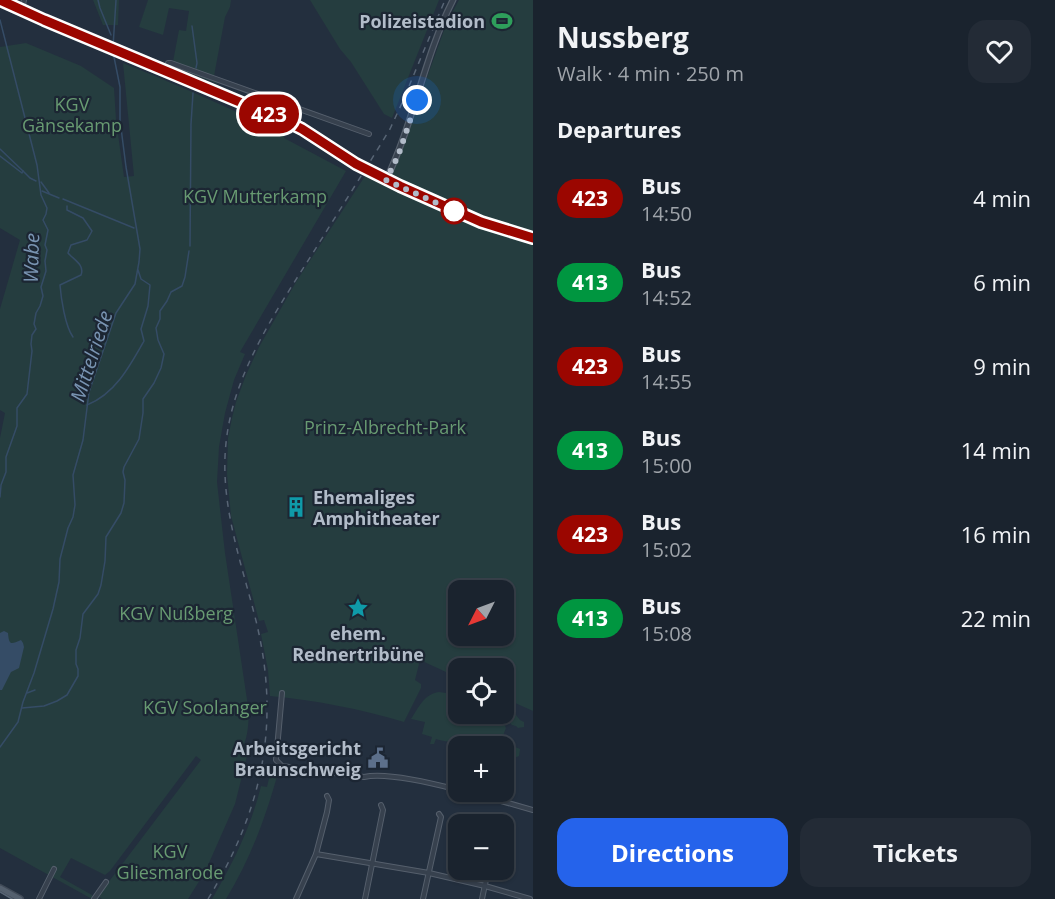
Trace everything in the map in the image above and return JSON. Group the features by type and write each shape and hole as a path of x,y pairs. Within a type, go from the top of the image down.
{"main road":[{"path":"0,0 290,123 386,180 481,222 533,238"},
{"path":"0,888 20,899"}],"street":[{"path":"22,9 24,0"},
{"path":"386,180 398,156 439,32 453,0"},
{"path":"164,70 168,63 171,63 369,134"},
{"path":"282,693 276,760 282,766 364,777 373,775 394,777 448,788"},
{"path":"296,899 316,854 327,812 329,800 327,796"},
{"path":"505,802 533,810"},
{"path":"365,899 383,810 381,805"},
{"path":"423,899 441,817 439,814"},
{"path":"316,854 429,873 530,899"},
{"path":"39,899 54,869"},
{"path":"482,899 486,880"},
{"path":"94,899 105,882"}],"green space":[{"path":"93,0 119,0 118,25 103,25"},
{"path":"148,0 231,0 225,17 214,76 218,84 172,67 179,30 186,31 189,11 169,8 163,35 139,27"},
{"path":"310,0 439,0 392,118 384,114"},
{"name":"Prinz-Albrecht-Park","path":"459,0 533,0 533,711 514,702 514,658 448,658 448,673 420,660 415,680 421,684 421,688 404,722 337,706 270,696 261,634 268,632 264,620 259,621 231,516 227,474 228,438 236,402 259,347 296,282 367,173 386,183 394,169 447,22"},
{"path":"26,43 81,66 114,88 124,177 134,176 123,63 265,125 285,135 284,138 346,171 240,352 245,354 234,380 225,413 219,447 217,482 225,553 249,713 246,738 240,752 247,756 235,804 205,872 188,899 102,899 98,896 201,760 196,756 110,871 105,875 71,858 60,877 92,895 92,899 0,848 0,438 5,413 0,410 0,309 20,240 0,228 0,47"},
{"path":"434,693 448,693 448,724 504,724 506,728 503,736 448,736 448,742 436,739 434,744 430,744 432,737 422,734 425,722 411,719 426,698"},
{"path":"514,715 524,722 524,727 518,728 512,725"},
{"path":"514,746 520,749 519,756 514,758"},
{"path":"278,773 257,838 235,884 226,899 212,899 241,844 261,786 267,787 270,774"}],"water":[{"path":"4,631 8,633 10,642 21,640 24,647 19,668 11,672 0,690 0,633"}],"waterway":[{"path":"98,0 111,35"},
{"name":"Mittelriede","path":"113,47 116,0"},
{"name":"Wabe","path":"0,20 37,165 41,195 47,208 43,220 48,230 45,245 47,250 46,271 41,287 43,296 36,313 34,324 36,329 32,335 27,394 17,408 17,426 6,457 6,472 1,485 0,497"},
{"path":"192,26 196,68"},
{"name":"Mittelriede","path":"0,747 18,722 53,609 59,582 60,559 75,505 73,475 83,440 89,392 116,313 135,284 139,262 140,249 120,120 120,87 113,52"},
{"path":"190,246 193,93"},
{"path":"0,149 23,171"},
{"path":"0,156 36,181"},
{"path":"41,182 49,193"},
{"path":"42,191 59,198"},
{"path":"63,199 134,228"},
{"path":"67,206 67,210 83,218 92,231 87,240 71,245 68,253 82,268 81,275 60,285 62,304 73,337"},
{"path":"22,708 44,706 57,701 67,695 78,676 76,650 83,614 98,594 101,585 106,537 121,513 124,503 124,467 139,439 143,399 161,368 164,354 156,328 160,319 160,311 171,292 182,286 189,251"},
{"path":"87,405 114,387 144,341 141,329 148,306 150,285 141,279 138,270"},
{"name":"Mittelriede","path":"27,693 35,690"}],"tram line":[{"path":"0,892 12,899"}],"railway":[{"path":"208,899 243,830 255,796 267,726 262,652 236,548 225,481 227,435 232,411 248,364 271,320 390,129 445,0"}],"bus line":[{"name":"423","path":"0,0 290,123 356,164 400,186 481,222 533,238"}],"place":[{"name":"Polizeistadion","path":"502,21"},
{"name":"Ehemaliges Amphitheater","path":"296,507"},
{"name":"ehem. Rednertribüne","path":"358,608"},
{"name":"Arbeitsgericht Braunschweig","path":"378,758"}],"route":[{"path":"417,100 398,156 386,180 454,211"}],"park label":[{"name":"KGV Gänsekamp","path":"72,114"},
{"name":"KGV Mutterkamp","path":"255,196"},
{"name":"KGV Nußberg","path":"176,613"},
{"name":"KGV Soolanger","path":"205,707"},
{"name":"KGV Gliesmarode","path":"170,861"}]}
